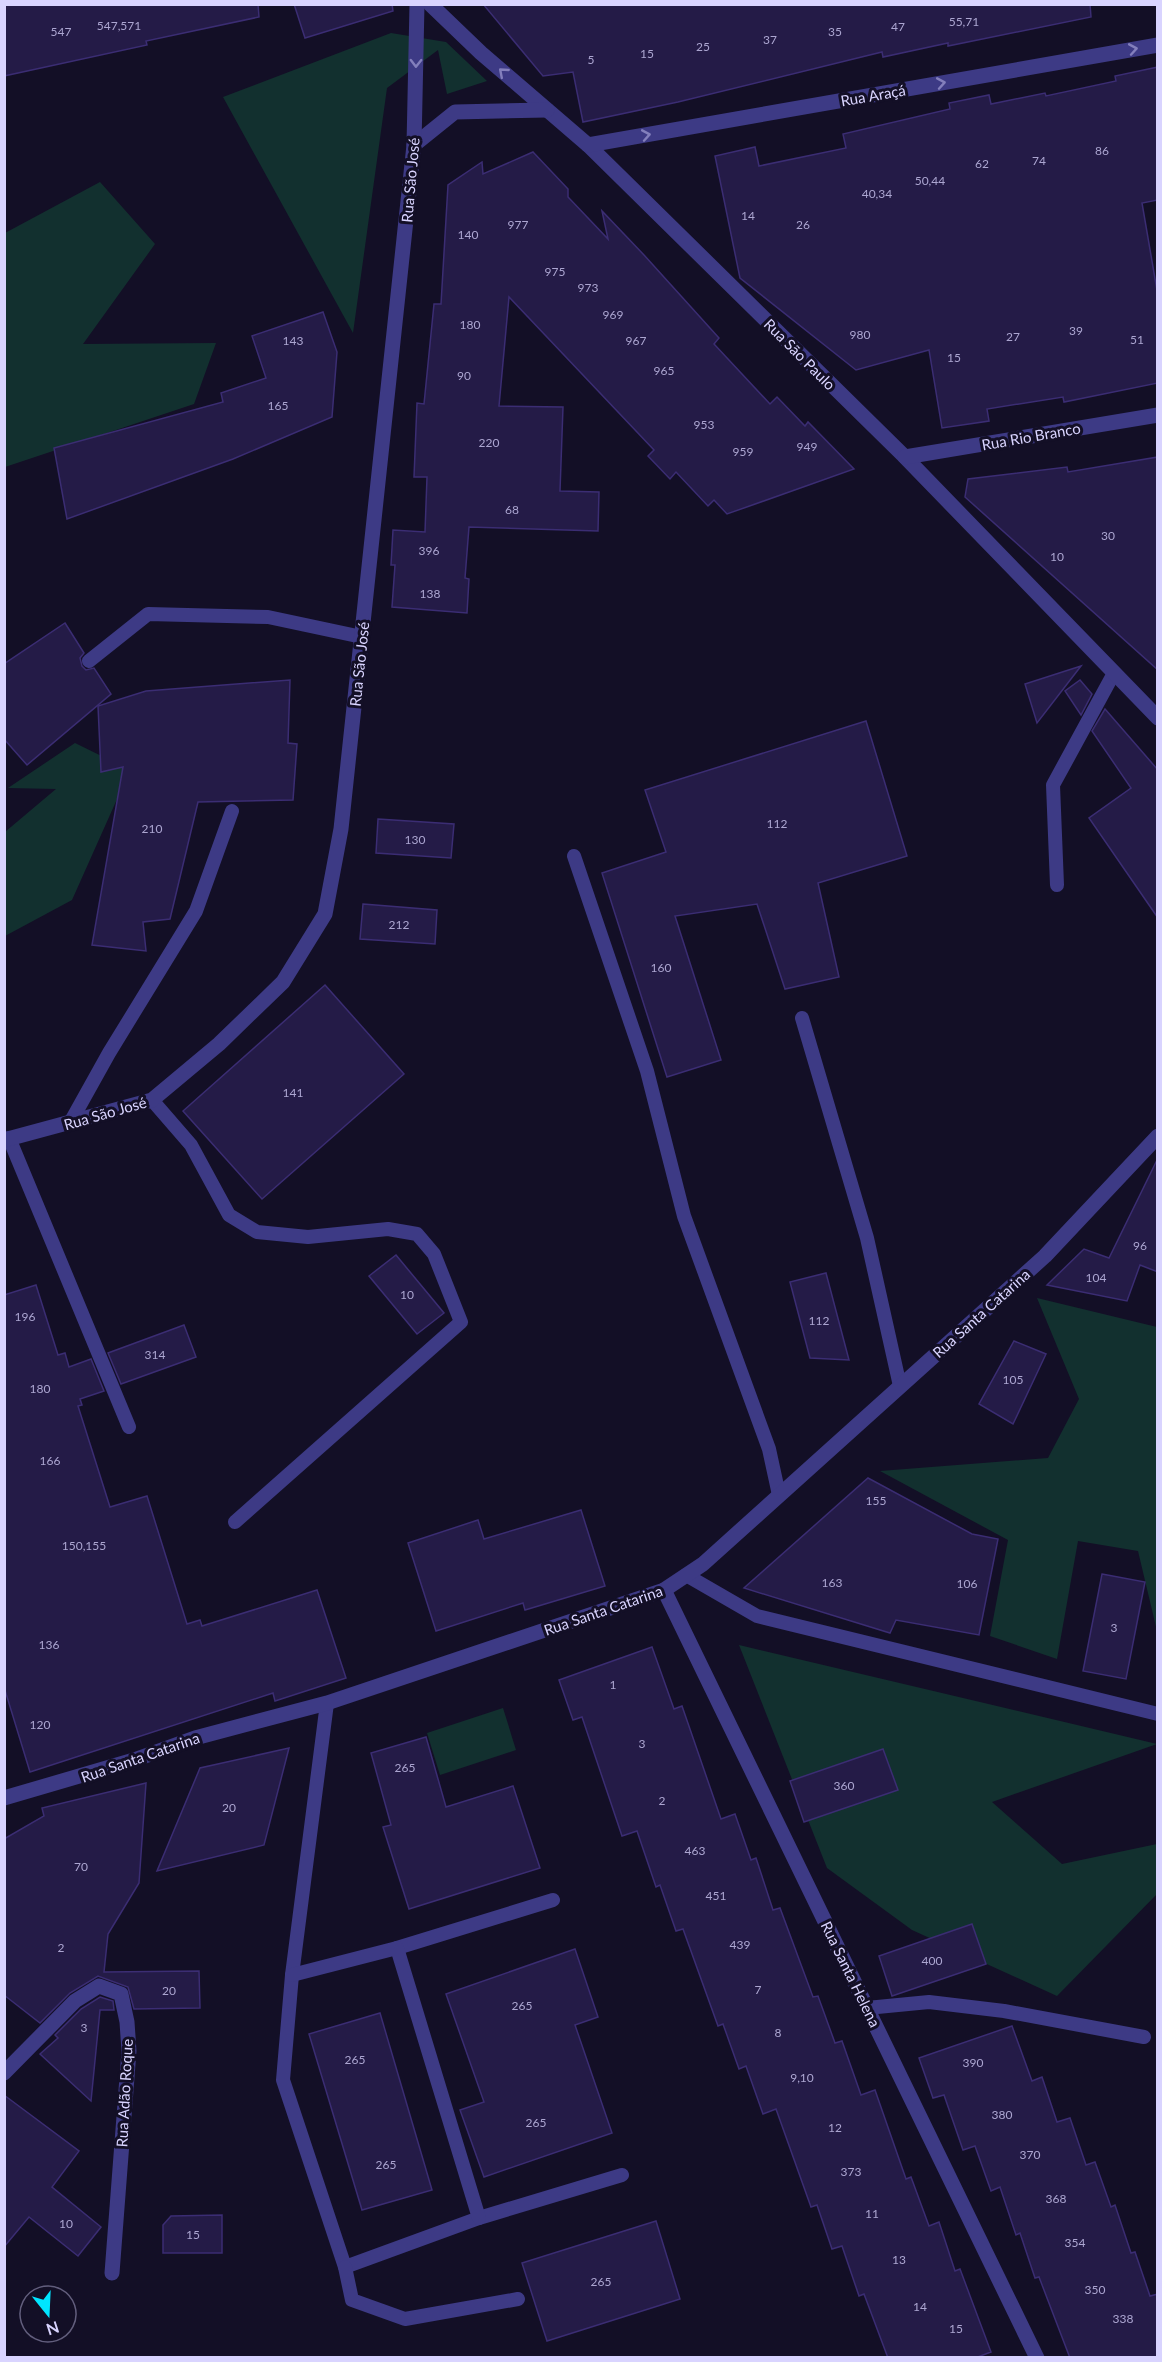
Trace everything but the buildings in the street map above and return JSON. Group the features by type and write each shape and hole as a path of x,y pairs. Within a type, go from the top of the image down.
{"street":[{"name":"Rua São José","path":"7,1139 152,1100 219,1044 283,982 326,914 342,829 414,145 417,4"},
{"name":"Rua São Paulo","path":"430,4 588,145 905,458 1158,718"},
{"name":"Rua Araçá","path":"588,145 1158,45"},
{"path":"414,145 455,112 547,110"},
{"name":"Rua Rio Branco","path":"905,458 1158,415"},
{"name":"Rua Santa Catarina","path":"4,1798 134,1760 195,1737 327,1703 664,1590 703,1564 1045,1256 1158,1136"},
{"name":"Rua Santa Helena","path":"664,1590 1037,2358"},
{"name":"Rua Adão Roque","path":"4,2073 75,2001 99,1986 121,1994 127,2022 129,2051 112,2273"}],"lane":[{"path":"89,661 148,614 267,617 362,638"},
{"path":"1057,885 1053,785 1114,673"},
{"path":"70,1123 109,1053 196,911 232,811"},
{"path":"574,856 644,1062 684,1216 769,1449 779,1496"},
{"path":"802,1018 867,1238 900,1386"},
{"path":"152,1100 191,1145 230,1215 257,1232 308,1237 388,1228 417,1234 434,1254 461,1322 235,1522"},
{"path":"7,1139 129,1426"},
{"path":"686,1575 757,1616 1158,1714"},
{"path":"327,1703 292,1975 283,2080 345,2267 352,2300 405,2319 518,2299"},
{"path":"292,1975 398,1948 553,1900"},
{"path":"398,1948 479,2218"},
{"path":"867,2008 929,2002 1004,2011 1144,2037"},
{"path":"345,2267 479,2218 622,2175"}],"green space":[{"path":"391,33 446,42 487,81 447,94 438,50 387,88 353,333 223,97"},
{"path":"100,182 155,244 83,344 216,343 194,404 5,467 5,233"},
{"path":"75,743 130,770 72,900 5,936 5,832 56,789 8,788"},
{"path":"1037,1298 1157,1327 1157,1631 1138,1551 1078,1541 1057,1659 990,1636 1008,1540 880,1471 1048,1458 1079,1399"},
{"path":"739,1645 1157,1744 992,1802 1062,1864 1157,1844 1157,1894 1057,1996 912,1930 827,1868"},
{"path":"503,1708 516,1750 440,1775 427,1733"}]}
